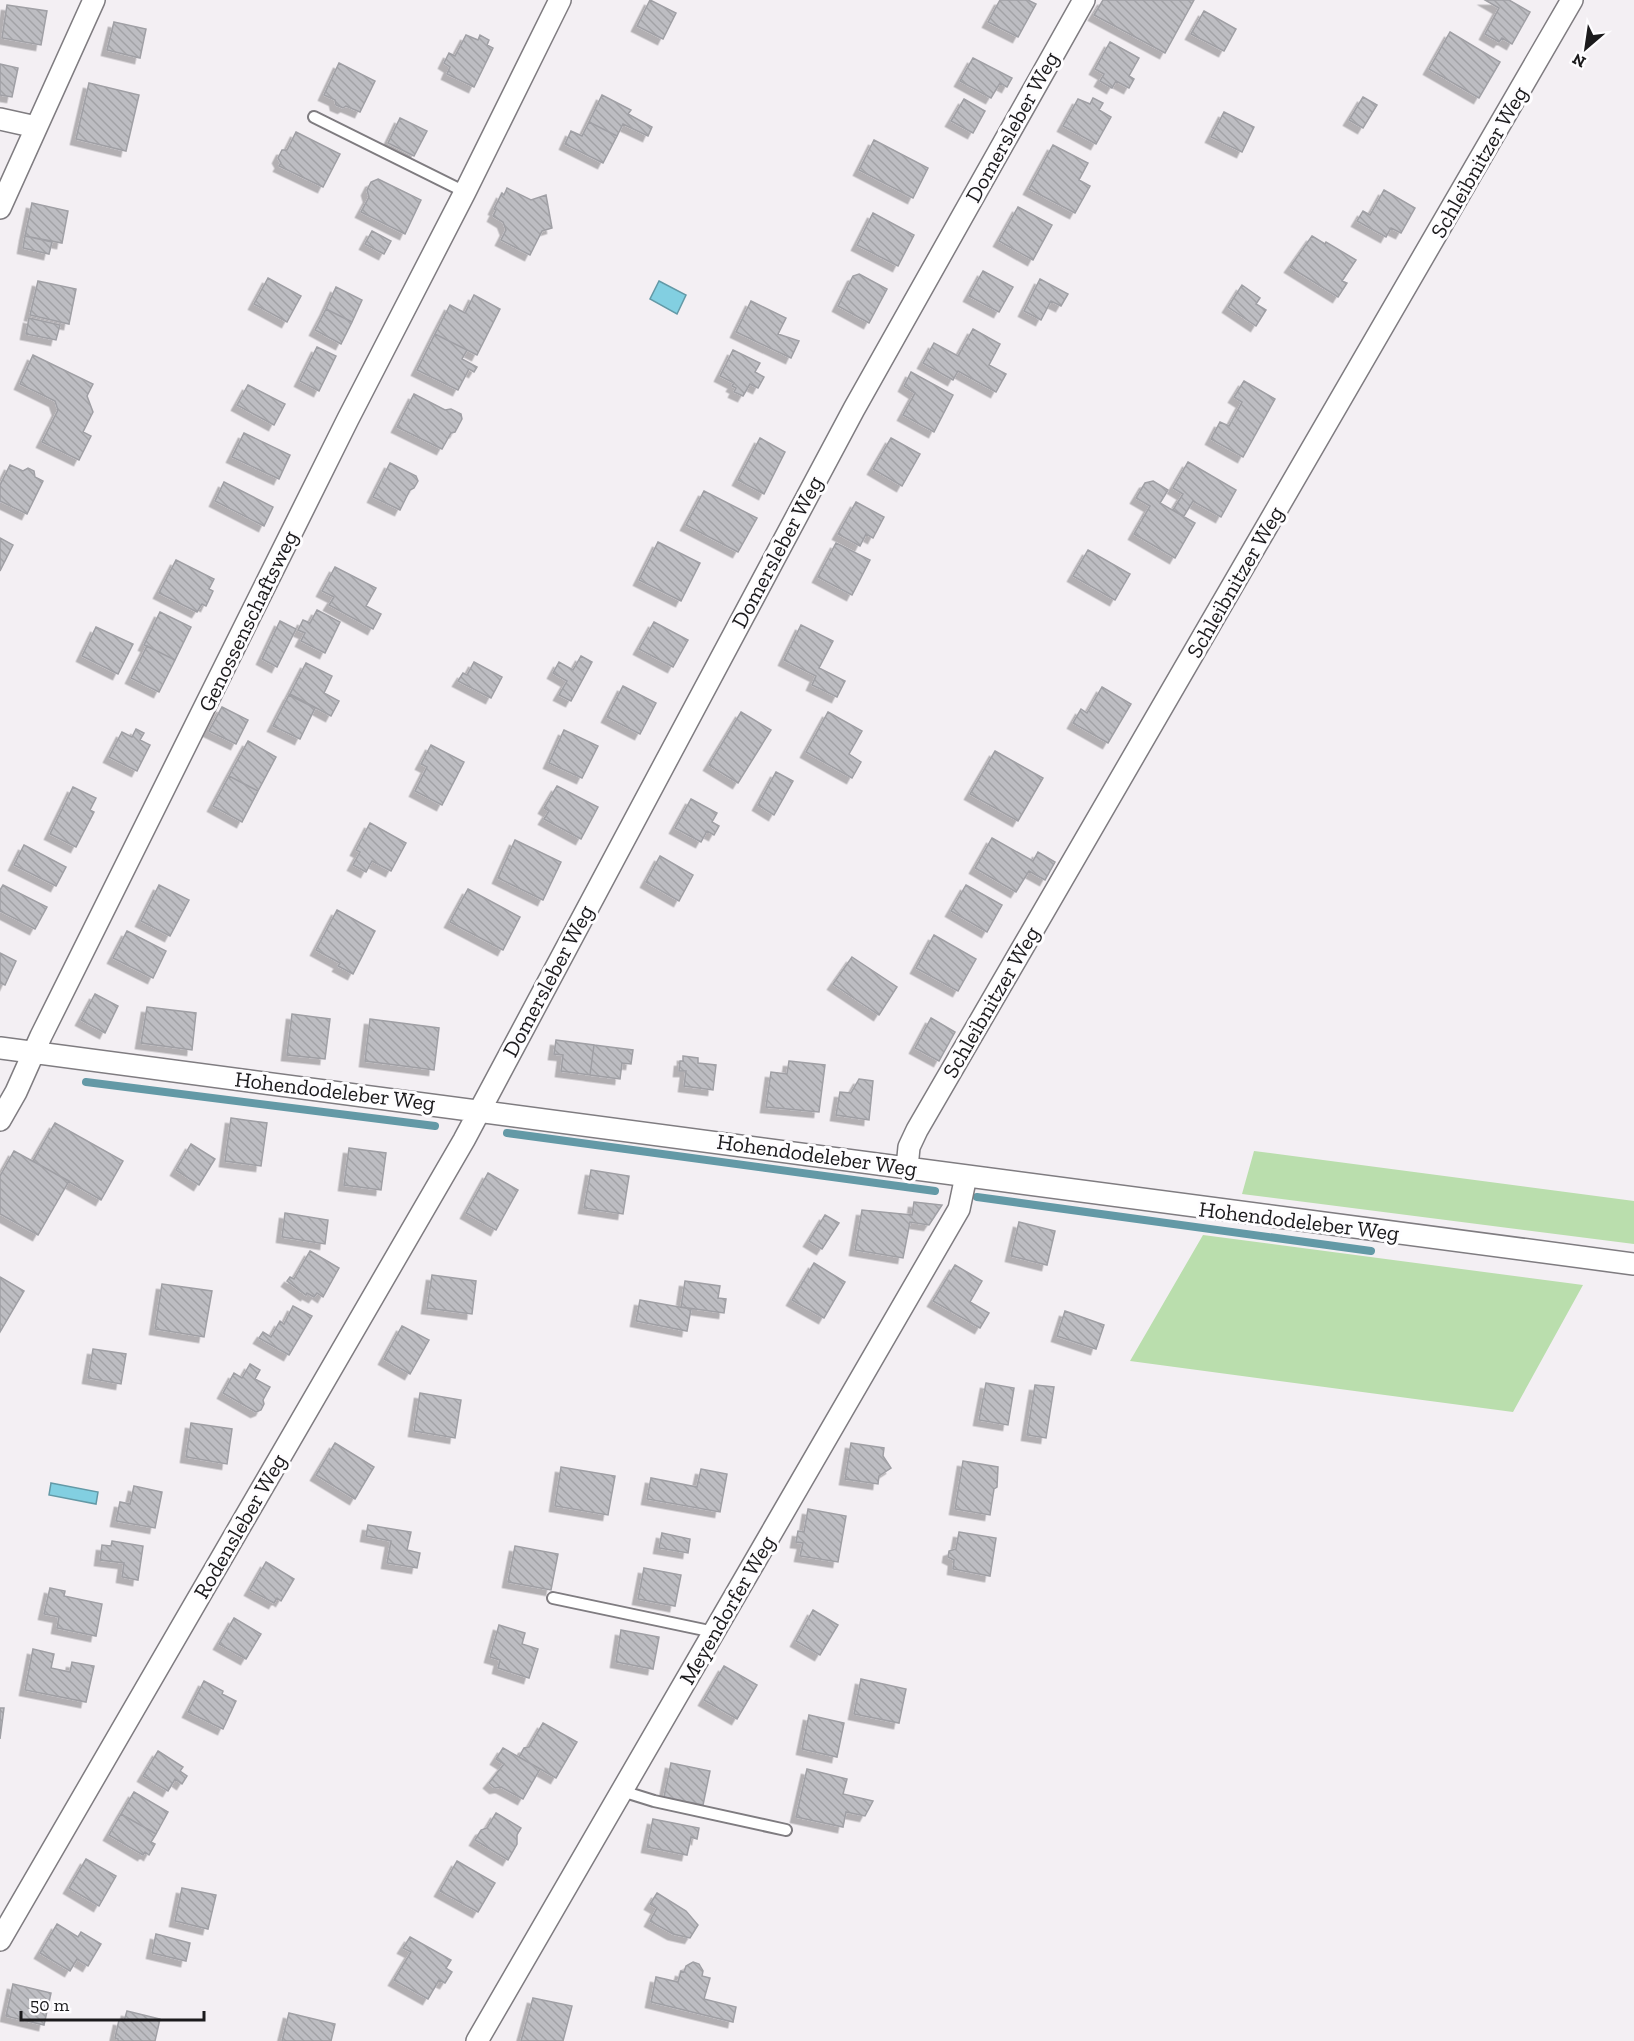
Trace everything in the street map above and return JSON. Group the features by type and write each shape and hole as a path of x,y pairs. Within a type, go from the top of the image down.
{"street":[{"path":"0,208 94,0"},
{"name":"Genossenschaftsweg","path":"0,1120 16,1092 343,429 465,192 560,0"},
{"name":"Domersleber Weg","path":"479,1110 854,409 1084,0"},
{"name":"Schleibnitzer Weg","path":"907,1167 909,1147 917,1130 1572,0"},
{"path":"0,119 36,127"},
{"name":"Hohendodeleber Weg","path":"0,1048 1634,1264"},
{"name":"Rodensleber Weg","path":"0,1940 464,1140 479,1110"},
{"name":"Meyendorfer Weg","path":"477,2041 959,1209 966,1176"}],"lane":[{"path":"314,117 465,192"},
{"path":"553,1598 714,1632"},
{"path":"622,1791 654,1801 786,1830"}],"green space":[{"path":"1254,1151 1634,1201 1634,1244 1242,1194"},
{"path":"1203,1235 1583,1285 1513,1412 1130,1361"}],"water":[{"path":"659,281 686,295 677,314 650,299"},
{"path":"51,1483 98,1492 96,1504 49,1495"}],"building":[{"path":"650,0 676,13 663,39 637,26"},
{"path":"1000,0 1028,0 1036,4 1018,37 988,22"},
{"path":"1103,0 1194,0 1165,53 1094,15"},
{"path":"1485,0 1509,0 1530,12 1512,44 1502,38 1499,42 1485,34 1499,8"},
{"path":"7,5 47,11 41,45 2,38"},
{"path":"1204,11 1236,29 1224,51 1191,34"},
{"path":"114,22 146,29 140,58 107,50"},
{"path":"1450,32 1500,62 1479,98 1429,69"},
{"path":"466,35 478,40 480,35 489,40 487,45 493,48 474,87 447,74 450,67 444,63 449,53 455,56"},
{"path":"1110,42 1139,58 1129,76 1134,79 1129,88 1116,81 1112,88 1100,81 1104,74 1095,69"},
{"path":"973,58 1012,78 1007,87 1000,83 991,98 960,81"},
{"path":"339,63 375,81 360,112 346,106 343,108 336,105 335,100 324,95"},
{"path":"0,64 18,68 12,97 0,95"},
{"path":"89,83 139,95 126,151 76,139"},
{"path":"602,95 631,110 628,114 652,127 648,136 623,124 617,136 589,122"},
{"path":"1363,97 1377,105 1363,128 1349,120"},
{"path":"1093,98 1103,103 1099,110 1111,117 1096,144 1063,126 1078,99 1090,104"},
{"path":"964,99 985,111 973,133 951,121"},
{"path":"1224,112 1254,127 1242,152 1211,137"},
{"path":"400,118 427,131 414,156 388,143"},
{"path":"589,122 617,136 603,163 565,144 571,131 582,136"},
{"path":"296,132 340,154 323,187 279,166 281,163 278,158 282,150 287,150"},
{"path":"874,140 928,168 913,198 859,170"},
{"path":"1053,145 1088,163 1079,180 1090,186 1075,213 1029,189"},
{"path":"378,179 421,200 405,234 361,212 369,197 367,190 371,182"},
{"path":"507,188 531,200 546,195 552,228 542,231 530,255 501,240 506,230 503,222 493,216 502,193 504,195"},
{"path":"1384,190 1415,208 1401,233 1391,228 1386,237 1357,221 1363,211 1370,215"},
{"path":"32,203 68,211 62,243 25,236"},
{"path":"1018,207 1052,225 1033,260 999,241"},
{"path":"873,213 914,235 898,266 857,245"},
{"path":"372,231 391,241 384,254 365,244"},
{"path":"25,236 52,242 49,254 23,248"},
{"path":"1312,236 1356,260 1342,281 1347,283 1338,297 1290,267"},
{"path":"983,271 1013,287 999,312 969,296"},
{"path":"859,274 887,289 869,323 838,306 853,276"},
{"path":"268,278 301,296 287,322 254,304"},
{"path":"1040,279 1068,294 1061,306 1051,301 1041,320 1024,311"},
{"path":"38,281 76,289 69,324 30,315"},
{"path":"1242,285 1260,298 1256,304 1266,310 1256,326 1228,307"},
{"path":"336,287 362,300 352,322 326,309"},
{"path":"474,295 500,309 477,355 435,334 450,305 465,313"},
{"path":"751,301 786,318 778,334 799,341 791,358 736,332"},
{"path":"326,309 352,322 341,344 315,330"},
{"path":"29,318 60,325 56,340 26,334"},
{"path":"973,329 1000,344 989,365 1006,374 996,392 958,371 953,380 923,363 934,343 958,356"},
{"path":"435,334 467,350 462,359 477,367 474,372 469,369 458,390 417,370"},
{"path":"317,347 336,356 319,391 300,381"},
{"path":"733,350 760,363 755,372 764,377 758,388 750,384 743,396 734,392 736,388 732,386 734,383 720,376"},
{"path":"33,355 93,384 87,396 93,412 83,432 91,436 79,460 42,442 58,410 55,401 20,384"},
{"path":"911,372 953,395 934,432 903,415 915,393 904,386"},
{"path":"1244,381 1275,399 1243,457 1211,439 1220,422 1229,426 1242,402 1234,397"},
{"path":"248,385 285,404 274,425 237,405"},
{"path":"414,394 445,410 451,409 461,414 462,419 455,432 451,433 442,449 397,427"},
{"path":"244,433 290,455 279,479 232,457"},
{"path":"760,438 785,452 764,494 738,480"},
{"path":"891,438 920,454 902,486 873,469"},
{"path":"1188,462 1236,490 1221,517 1193,501 1184,516 1173,510 1183,494 1173,488"},
{"path":"390,463 416,476 418,481 410,490 400,510 373,497"},
{"path":"10,465 23,471 28,468 34,471 35,477 43,481 27,514 0,501 0,485"},
{"path":"1153,481 1168,490 1160,503 1195,523 1175,558 1134,534 1150,506 1136,498 1145,483"},
{"path":"224,482 273,507 264,526 215,501"},
{"path":"704,491 757,518 738,552 686,525"},
{"path":"856,502 884,517 873,538 866,534 860,546 838,534"},
{"path":"0,538 13,545 0,571"},
{"path":"658,542 700,563 681,601 639,580"},
{"path":"836,543 870,560 852,595 818,577"},
{"path":"1088,550 1130,574 1115,600 1073,576"},
{"path":"176,560 214,579 209,589 213,591 206,606 202,604 197,612 159,593"},
{"path":"335,567 376,588 366,606 381,614 373,629 329,605 334,597 322,591"},
{"path":"317,610 340,622 325,653 301,641 305,633 298,630 303,620 310,623"},
{"path":"160,612 191,627 175,660 144,645"},
{"path":"280,621 296,629 277,667 262,659"},
{"path":"654,622 688,640 673,667 639,649"},
{"path":"801,625 833,641 819,668 845,681 837,697 812,685 816,676 784,660"},
{"path":"96,627 133,644 118,674 82,656"},
{"path":"147,646 175,660 159,692 131,678"},
{"path":"581,656 592,662 571,701 559,695 567,681 553,673 559,662 573,670"},
{"path":"474,662 502,677 491,698 458,681 463,673 467,675"},
{"path":"306,663 332,676 324,693 339,701 331,716 290,694"},
{"path":"623,686 656,703 640,734 607,717"},
{"path":"1102,687 1131,704 1108,743 1073,723 1081,709 1087,713"},
{"path":"289,695 315,708 300,739 273,726"},
{"path":"222,707 248,720 236,744 209,731"},
{"path":"741,712 771,730 738,783 709,765"},
{"path":"828,712 862,731 849,754 861,762 852,778 806,752"},
{"path":"136,729 144,733 140,740 150,745 137,771 109,757 122,732 132,737"},
{"path":"564,730 598,746 582,778 549,763"},
{"path":"248,741 276,757 258,791 229,776"},
{"path":"431,745 464,762 442,805 415,791 427,767 421,764"},
{"path":"995,751 1043,778 1018,821 970,794"},
{"path":"776,772 793,781 774,815 758,805"},
{"path":"229,776 258,791 242,822 213,806"},
{"path":"557,786 598,807 581,839 544,819 549,811 544,808"},
{"path":"73,787 96,798 90,810 94,812 76,847 50,834"},
{"path":"691,799 717,813 712,822 719,826 714,835 707,831 701,842 675,828"},
{"path":"370,823 406,843 391,871 372,861 366,872 353,865 360,852 356,850"},
{"path":"992,838 1033,861 1038,852 1055,862 1045,880 1029,871 1016,892 975,868"},
{"path":"515,840 561,862 543,900 498,878"},
{"path":"24,845 66,867 56,886 14,865"},
{"path":"660,856 693,875 679,901 646,882"},
{"path":"3,885 47,907 35,929 0,911 0,890"},
{"path":"159,885 189,900 170,936 141,921"},
{"path":"966,885 1002,905 987,932 951,911"},
{"path":"468,889 520,917 503,950 450,922"},
{"path":"337,910 375,931 353,974 338,966 340,963 316,950"},
{"path":"127,931 166,951 153,978 113,958"},
{"path":"934,935 976,959 958,991 916,968"},
{"path":"0,953 16,961 5,985 0,983"},
{"path":"852,957 897,987 879,1015 833,984"},
{"path":"95,994 118,1006 105,1033 81,1020"},
{"path":"147,1007 196,1013 192,1050 141,1043"},
{"path":"292,1014 330,1019 325,1059 287,1055"},
{"path":"931,1018 955,1032 939,1061 915,1048"},
{"path":"370,1019 439,1028 434,1070 365,1061"},
{"path":"556,1040 594,1045 590,1075 561,1071 563,1055 554,1054"},
{"path":"594,1045 633,1050 631,1064 622,1063 620,1079 590,1075"},
{"path":"683,1056 698,1058 698,1063 716,1065 713,1090 684,1086 686,1071 679,1071"},
{"path":"789,1061 825,1065 819,1112 766,1107 771,1072 787,1074"},
{"path":"859,1079 873,1081 869,1120 836,1115 840,1092 851,1093"},
{"path":"231,1118 267,1123 261,1166 225,1161"},
{"path":"55,1123 123,1161 101,1200 33,1161"},
{"path":"191,1144 215,1159 199,1185 176,1170"},
{"path":"349,1148 386,1153 381,1190 344,1185"},
{"path":"14,1151 69,1181 38,1235 0,1214 0,1176"},
{"path":"591,1170 629,1176 623,1214 584,1208"},
{"path":"488,1173 518,1190 496,1230 466,1213"},
{"path":"914,1202 942,1205 929,1225 910,1222 903,1258 855,1250 862,1210 912,1215"},
{"path":"285,1213 328,1220 325,1244 282,1237"},
{"path":"825,1215 839,1223 822,1249 809,1241"},
{"path":"1019,1222 1055,1231 1047,1265 1011,1256"},
{"path":"310,1251 339,1268 323,1297 317,1293 314,1297 307,1293 306,1295 287,1281 290,1277 294,1279"},
{"path":"814,1263 845,1282 824,1318 792,1300"},
{"path":"955,1265 982,1281 970,1302 989,1313 980,1328 933,1301"},
{"path":"432,1275 476,1281 472,1314 427,1308"},
{"path":"0,1277 24,1291 0,1332"},
{"path":"685,1281 720,1286 718,1298 726,1299 724,1313 681,1307"},
{"path":"162,1284 212,1291 204,1337 155,1329"},
{"path":"640,1300 691,1309 687,1331 636,1321"},
{"path":"293,1306 312,1316 289,1355 259,1338 263,1332 271,1337 280,1321 284,1324"},
{"path":"1065,1311 1104,1325 1096,1349 1057,1336"},
{"path":"402,1326 429,1340 410,1374 384,1359"},
{"path":"93,1349 126,1354 121,1384 88,1378"},
{"path":"250,1364 260,1370 255,1379 270,1387 261,1410 256,1412 223,1393 234,1373 242,1378"},
{"path":"986,1383 1014,1388 1008,1425 979,1420"},
{"path":"1035,1385 1054,1387 1046,1438 1027,1435"},
{"path":"420,1393 461,1400 455,1438 414,1431"},
{"path":"191,1423 232,1429 227,1464 186,1457"},
{"path":"335,1443 374,1467 355,1499 316,1475"},
{"path":"851,1443 884,1448 883,1456 891,1468 879,1476 878,1484 845,1479"},
{"path":"963,1461 998,1467 997,1487 994,1489 990,1515 955,1509"},
{"path":"561,1467 615,1476 608,1515 555,1506"},
{"path":"701,1469 727,1474 720,1512 647,1499 651,1478 697,1487"},
{"path":"134,1486 162,1492 155,1528 116,1521 120,1502 130,1504"},
{"path":"808,1509 846,1516 838,1562 800,1556 803,1543 796,1542 798,1531 804,1532"},
{"path":"368,1525 411,1532 407,1550 420,1553 417,1568 387,1563 391,1541 366,1536"},
{"path":"959,1532 996,1538 990,1576 953,1569 954,1560 948,1557 949,1551 956,1549"},
{"path":"662,1533 690,1539 688,1553 659,1548"},
{"path":"112,1541 143,1546 138,1580 122,1577 124,1563 100,1560 102,1545 111,1546"},
{"path":"515,1546 558,1554 551,1590 508,1582"},
{"path":"266,1562 294,1579 281,1601 277,1598 274,1603 250,1590"},
{"path":"644,1568 681,1575 675,1606 638,1599"},
{"path":"50,1588 65,1591 64,1596 102,1604 96,1636 57,1628 59,1617 44,1614"},
{"path":"813,1610 838,1625 820,1655 796,1641"},
{"path":"234,1618 261,1634 246,1659 219,1644"},
{"path":"499,1625 525,1633 522,1644 538,1649 529,1678 498,1668 500,1660 490,1657"},
{"path":"621,1630 659,1637 653,1669 616,1662"},
{"path":"33,1649 54,1654 51,1668 70,1672 72,1662 94,1666 86,1702 25,1690"},
{"path":"724,1666 757,1685 737,1719 704,1700"},
{"path":"861,1679 906,1689 899,1723 854,1714"},
{"path":"204,1681 236,1701 223,1729 188,1712"},
{"path":"0,1708 4,1708 0,1739"},
{"path":"809,1715 844,1723 837,1757 802,1749"},
{"path":"543,1723 577,1742 556,1778 519,1757 524,1748 529,1747"},
{"path":"503,1748 540,1769 523,1799 501,1787 495,1788 489,1783 504,1764 496,1759"},
{"path":"158,1751 183,1767 180,1771 187,1776 182,1784 175,1779 168,1791 143,1776"},
{"path":"671,1763 710,1771 703,1805 664,1797"},
{"path":"807,1769 847,1779 843,1794 873,1801 865,1816 846,1812 843,1827 796,1817"},
{"path":"134,1792 168,1812 156,1834 121,1814"},
{"path":"496,1813 521,1828 517,1835 517,1844 508,1860 475,1840 481,1830 487,1828"},
{"path":"121,1814 156,1834 151,1842 155,1844 149,1855 145,1852 143,1855 109,1835"},
{"path":"653,1819 699,1828 697,1839 691,1837 687,1855 647,1847"},
{"path":"86,1859 116,1876 99,1906 69,1888"},
{"path":"457,1861 495,1883 478,1912 440,1891"},
{"path":"182,1888 216,1895 208,1929 175,1921"},
{"path":"657,1893 686,1911 698,1925 690,1938 673,1934 650,1921 657,1908 650,1904"},
{"path":"57,1924 78,1937 81,1932 101,1944 88,1966 77,1959 70,1971 40,1953"},
{"path":"156,1934 190,1943 186,1961 152,1953"},
{"path":"410,1937 451,1960 446,1968 452,1972 445,1983 439,1980 428,1999 394,1980 411,1952 403,1948"},
{"path":"693,1962 699,1964 703,1971 702,1976 710,1978 704,1999 736,2007 733,2022 651,2002 656,1977 678,1982 681,1971 684,1972 686,1966"},
{"path":"13,1984 51,1993 44,2025 6,2016"},
{"path":"533,1998 572,2006 563,2041 521,2041"},
{"path":"127,2011 160,2019 155,2041 118,2041 115,2038 119,2020 124,2021"},
{"path":"289,2013 335,2024 331,2041 282,2041"}],"waterway":[{"path":"86,1082 435,1126"},
{"path":"507,1133 935,1191"},
{"path":"977,1197 1371,1251"}]}
